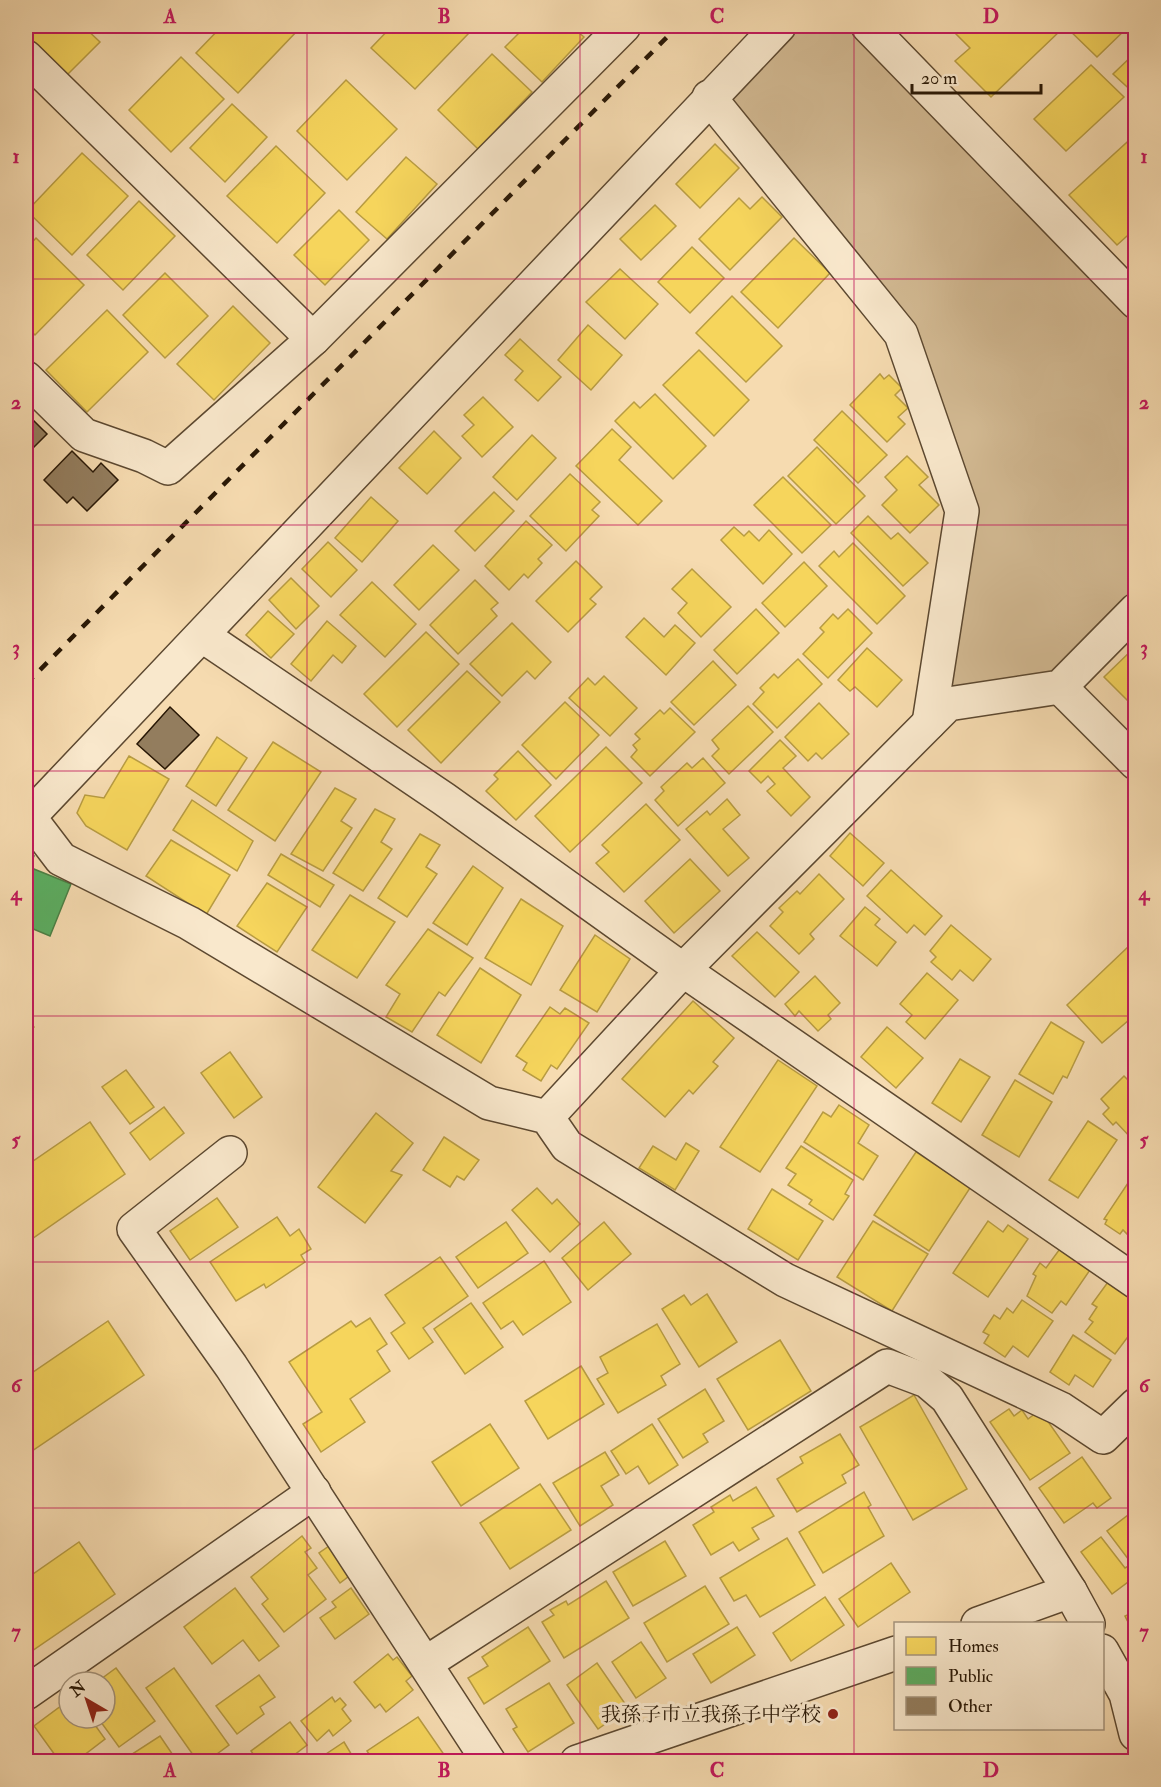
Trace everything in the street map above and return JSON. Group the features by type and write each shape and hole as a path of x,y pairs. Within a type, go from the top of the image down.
{"street":[{"path":"26,378 84,435 144,456 168,468 313,339 624,26"},
{"path":"779,26 709,97 203,636 29,817 61,859 189,923 489,1103 547,1117 567,1146 785,1280 1061,1409 1103,1437 1136,1405"},
{"path":"868,26 1136,302"},
{"path":"26,57 313,339"},
{"path":"709,97 901,334 962,511 929,723"},
{"path":"547,1117 683,970 948,704 1060,687 1136,610"},
{"path":"203,636 444,799 683,970 1136,1282"},
{"path":"1060,687 1136,763"},
{"path":"230,1153 134,1228 231,1366 489,1761"},
{"path":"426,1663 887,1366 927,1381 947,1398 1087,1622"},
{"path":"26,1693 314,1492"},
{"path":"981,1622 1070,1591"},
{"path":"578,1761 894,1654"},
{"path":"1104,1655 1126,1694 1136,1734"}],"shaded area":[{"path":"793,26 856,26 1135,316 1135,593 1058,673 948,688 973,508 911,328 724,99"}],"building: Homes":[{"path":"34,26 83,26 100,42 66,76 26,38"},
{"path":"222,26 293,26 298,30 238,93 196,53"},
{"path":"392,26 459,26 468,34 415,89 371,48"},
{"path":"526,26 571,26 584,37 542,82 505,47"},
{"path":"965,26 1057,26 1061,30 991,97 955,61 970,48 956,34"},
{"path":"1065,26 1129,26 1097,57"},
{"path":"1136,52 1136,95 1113,74"},
{"path":"492,54 532,92 478,149 438,110"},
{"path":"181,57 224,99 171,152 129,110"},
{"path":"1091,65 1124,97 1066,151 1034,119"},
{"path":"346,80 397,129 347,180 297,131"},
{"path":"232,104 267,137 225,182 190,148"},
{"path":"1136,134 1136,228 1117,245 1069,195"},
{"path":"715,144 739,168 700,208 676,184"},
{"path":"276,146 325,193 277,243 227,196"},
{"path":"82,153 128,196 72,255 27,211"},
{"path":"406,157 437,184 387,239 356,212"},
{"path":"762,197 782,217 730,270 699,239 739,198 750,209"},
{"path":"139,201 175,236 123,290 87,255"},
{"path":"655,205 676,226 641,260 620,239"},
{"path":"339,210 369,240 325,285 294,255"},
{"path":"36,238 84,285 35,335 26,326 26,249"},
{"path":"794,238 830,273 778,328 741,292"},
{"path":"692,247 724,278 690,313 658,282"},
{"path":"620,269 658,304 625,339 586,302"},
{"path":"165,273 208,316 165,358 123,315"},
{"path":"732,296 782,346 746,382 696,333"},
{"path":"233,306 270,343 214,400 177,364"},
{"path":"107,310 148,352 87,412 46,370"},
{"path":"588,325 622,355 591,390 558,360"},
{"path":"520,339 561,377 538,401 515,380 523,371 505,355"},
{"path":"699,350 749,400 714,436 663,385"},
{"path":"880,374 884,379 889,375 902,388 895,395 908,408 898,417 905,424 887,442 850,405"},
{"path":"655,394 706,446 673,479 615,421 634,402 640,408"},
{"path":"483,397 513,427 482,457 462,436 474,425 464,415"},
{"path":"842,411 887,455 858,483 814,440"},
{"path":"612,429 631,447 619,460 662,501 638,525 576,466"},
{"path":"434,431 461,458 427,494 399,468"},
{"path":"532,435 556,458 517,500 493,477"},
{"path":"817,447 865,496 836,524 788,476"},
{"path":"907,456 928,477 919,485 939,505 910,533 882,505 897,490 885,477"},
{"path":"570,474 600,502 592,510 599,516 566,551 530,516"},
{"path":"783,477 831,525 802,553 754,505"},
{"path":"494,492 514,511 475,551 455,531"},
{"path":"371,497 398,521 362,562 335,538"},
{"path":"868,516 891,539 898,533 928,563 903,586 851,533"},
{"path":"526,521 552,545 538,559 542,563 528,578 524,574 509,590 485,566"},
{"path":"734,527 744,536 749,531 759,541 769,530 792,554 763,584 721,540"},
{"path":"328,542 357,570 331,597 302,569"},
{"path":"853,543 905,596 877,624 819,566 834,551 839,557"},
{"path":"433,545 459,570 419,610 394,585"},
{"path":"576,561 602,587 590,599 596,604 568,632 536,601"},
{"path":"804,562 827,586 785,627 762,603"},
{"path":"692,569 731,607 701,637 678,613 687,603 672,589"},
{"path":"291,578 319,606 296,629 269,600"},
{"path":"475,580 498,603 491,609 497,616 458,654 430,625"},
{"path":"372,582 416,624 385,657 340,615"},
{"path":"756,609 779,633 737,674 714,650"},
{"path":"848,609 872,633 828,678 803,654 824,632 820,628 833,614 838,619"},
{"path":"268,611 294,634 271,658 246,635"},
{"path":"644,618 664,637 675,625 695,643 666,675 626,637"},
{"path":"327,621 356,646 342,663 333,655 311,681 291,664"},
{"path":"512,623 551,662 535,679 527,671 502,696 470,664"},
{"path":"426,632 459,664 397,727 364,694"},
{"path":"1136,646 1136,709 1104,677"},
{"path":"867,648 902,680 877,707 855,687 850,691 838,680"},
{"path":"798,659 822,684 777,728 753,704 764,692 760,688 774,674 778,678"},
{"path":"713,661 736,685 694,725 671,702"},
{"path":"467,671 500,702 441,763 408,730"},
{"path":"604,676 637,708 610,736 569,698 588,678 595,685"},
{"path":"565,702 599,735 556,779 522,745"},
{"path":"819,703 849,734 822,759 816,753 808,761 785,737"},
{"path":"748,706 773,732 729,774 712,756 719,749 712,740"},
{"path":"670,708 695,732 650,776 631,757 637,750 633,745 640,739 635,734 660,710 664,714"},
{"path":"217,737 247,758 216,806 186,786"},
{"path":"780,740 796,756 783,768 810,797 791,816 767,791 775,784 768,776 761,783 749,771"},
{"path":"273,742 321,772 275,841 228,810"},
{"path":"606,747 642,783 570,852 535,816"},
{"path":"518,751 551,785 516,820 486,791 498,779 494,775"},
{"path":"129,756 169,779 127,850 86,826 77,813 85,795 104,798"},
{"path":"703,758 725,783 678,826 655,800 664,791 661,787 687,763 692,768"},
{"path":"335,788 356,799 341,821 352,828 323,871 291,854"},
{"path":"727,799 740,815 723,829 749,858 728,876 686,829 707,811 710,815"},
{"path":"192,800 253,841 237,871 173,830"},
{"path":"646,804 680,840 624,892 596,863 609,852 602,845"},
{"path":"375,809 395,819 381,842 392,849 363,891 333,873"},
{"path":"850,833 884,863 863,886 830,856"},
{"path":"420,834 440,845 426,867 437,874 407,917 378,898"},
{"path":"171,840 230,875 206,915 146,876"},
{"path":"281,854 334,885 320,907 268,875"},
{"path":"690,859 720,891 674,933 645,901"},
{"path":"473,866 503,888 467,945 433,923"},
{"path":"891,870 942,916 925,935 914,925 907,933 867,896"},
{"path":"819,874 844,899 810,934 814,939 799,954 770,926 783,912 779,908 797,891 800,894"},
{"path":"267,883 307,907 277,952 237,926"},
{"path":"350,895 395,922 357,978 312,950"},
{"path":"521,899 563,926 531,985 485,958"},
{"path":"865,907 880,919 875,925 896,942 877,966 840,936"},
{"path":"951,925 991,959 973,981 960,970 952,980 931,962 936,957 930,951"},
{"path":"428,929 473,958 445,996 439,992 412,1032 386,1017 400,994 386,985"},
{"path":"757,932 799,972 775,997 732,956"},
{"path":"595,935 630,959 597,1012 560,990"},
{"path":"1130,945 1136,951 1136,1014 1102,1043 1067,1005"},
{"path":"480,968 521,995 481,1063 437,1035"},
{"path":"927,973 958,1000 925,1039 906,1022 912,1015 900,1004"},
{"path":"815,976 840,1003 828,1015 831,1019 818,1031 799,1011 795,1016 785,1004"},
{"path":"693,1001 734,1038 713,1062 718,1066 693,1094 689,1090 665,1117 622,1079"},
{"path":"550,1007 560,1014 565,1008 589,1023 557,1069 551,1065 541,1081 523,1070 527,1063 516,1056"},
{"path":"26,1014 34,1027 26,1033"},
{"path":"1051,1022 1084,1042 1067,1078 1063,1076 1053,1094 1019,1074"},
{"path":"887,1027 923,1058 896,1088 861,1057"},
{"path":"230,1052 262,1097 234,1118 201,1073"},
{"path":"960,1059 990,1077 961,1122 932,1103"},
{"path":"778,1060 817,1086 760,1172 720,1147"},
{"path":"126,1070 154,1107 130,1124 102,1087"},
{"path":"1124,1076 1136,1088 1136,1135 1132,1139 1116,1122 1113,1125 1103,1114 1109,1108 1101,1099"},
{"path":"1015,1080 1052,1102 1019,1157 982,1135"},
{"path":"839,1105 869,1125 858,1143 878,1156 863,1180 804,1142 823,1112 831,1117"},
{"path":"164,1107 184,1133 150,1160 130,1133"},
{"path":"376,1113 413,1143 391,1171 402,1175 365,1223 318,1187"},
{"path":"1088,1121 1117,1140 1078,1198 1049,1180"},
{"path":"90,1122 125,1174 26,1243 26,1166"},
{"path":"444,1137 479,1160 464,1180 457,1176 450,1187 423,1170"},
{"path":"686,1143 699,1151 675,1190 639,1168 653,1146 676,1160"},
{"path":"801,1146 853,1180 845,1194 849,1196 833,1220 809,1204 812,1200 788,1185 796,1174 786,1168"},
{"path":"916,1152 970,1188 929,1251 874,1215"},
{"path":"1136,1171 1136,1222 1127,1234 1123,1230 1120,1234 1105,1224 1107,1220 1104,1219"},
{"path":"537,1188 552,1204 557,1199 580,1224 550,1252 512,1210"},
{"path":"772,1189 823,1221 798,1260 748,1229"},
{"path":"217,1198 238,1227 190,1260 170,1231"},
{"path":"277,1217 290,1236 299,1229 311,1249 301,1255 305,1262 266,1288 264,1284 236,1301 210,1262"},
{"path":"873,1221 928,1254 892,1311 837,1277"},
{"path":"988,1221 1003,1232 1008,1225 1028,1239 988,1297 953,1273"},
{"path":"506,1222 528,1253 478,1288 456,1257"},
{"path":"604,1222 631,1254 588,1290 562,1258"},
{"path":"1062,1246 1092,1267 1066,1305 1061,1301 1052,1313 1027,1296 1036,1276 1033,1274 1040,1263 1046,1268"},
{"path":"440,1257 468,1296 423,1328 433,1342 409,1359 391,1333 405,1323 385,1295"},
{"path":"544,1261 571,1302 523,1335 513,1321 501,1329 483,1303"},
{"path":"1108,1282 1136,1301 1136,1326 1115,1354 1085,1332 1093,1322 1089,1319 1097,1307 1092,1304"},
{"path":"707,1294 737,1342 699,1367 662,1309 684,1295 691,1305"},
{"path":"1022,1300 1053,1321 1028,1357 1013,1346 1005,1357 984,1343 989,1335 983,1332 994,1315 1000,1319 1007,1308 1013,1313"},
{"path":"471,1303 503,1347 465,1374 434,1329"},
{"path":"370,1318 387,1344 377,1351 390,1371 350,1399 365,1422 321,1452 303,1424 322,1412 289,1362 351,1321 356,1327"},
{"path":"108,1321 144,1375 26,1455 26,1377"},
{"path":"657,1324 680,1364 661,1376 666,1385 618,1413 597,1379 608,1373 600,1357"},
{"path":"1073,1335 1111,1360 1093,1387 1075,1375 1069,1385 1050,1372"},
{"path":"780,1340 811,1391 748,1430 717,1379"},
{"path":"581,1366 604,1404 548,1439 525,1401"},
{"path":"705,1389 724,1421 703,1434 708,1442 683,1458 658,1419"},
{"path":"914,1395 967,1489 913,1520 860,1427"},
{"path":"1009,1409 1014,1416 1022,1410 1028,1419 1040,1410 1070,1453 1030,1480 990,1422"},
{"path":"490,1424 519,1468 461,1506 432,1462"},
{"path":"652,1424 678,1465 649,1484 638,1466 626,1474 611,1451"},
{"path":"840,1434 859,1465 842,1475 846,1483 797,1512 777,1479 803,1463 800,1457"},
{"path":"605,1452 619,1475 601,1486 613,1505 580,1526 553,1483"},
{"path":"1082,1457 1111,1498 1097,1508 1093,1503 1064,1523 1039,1488"},
{"path":"540,1484 571,1530 510,1569 480,1523"},
{"path":"756,1487 774,1516 752,1528 759,1539 739,1551 733,1542 711,1555 693,1525 714,1512 711,1507 730,1495 733,1501"},
{"path":"864,1492 871,1505 868,1507 884,1536 823,1573 799,1532"},
{"path":"1132,1512 1136,1516 1136,1576 1112,1594 1081,1552 1101,1537 1125,1568 1132,1564 1107,1531"},
{"path":"302,1536 311,1548 305,1552 317,1568 308,1575 326,1599 284,1632 262,1604 268,1599 251,1577"},
{"path":"787,1538 815,1585 760,1617 746,1595 734,1601 720,1578"},
{"path":"665,1541 686,1576 633,1606 613,1572"},
{"path":"79,1542 115,1594 26,1655 26,1579"},
{"path":"332,1544 353,1573 340,1583 319,1553"},
{"path":"891,1563 910,1592 858,1627 839,1599"},
{"path":"606,1581 629,1618 564,1658 542,1622 554,1615 550,1610 566,1601 568,1605"},
{"path":"705,1586 729,1624 667,1662 644,1623"},
{"path":"235,1588 279,1646 259,1661 243,1640 212,1664 184,1627"},
{"path":"351,1588 369,1614 335,1639 320,1618 336,1607 332,1602"},
{"path":"825,1597 844,1625 791,1661 773,1633"},
{"path":"1136,1611 1136,1638 1125,1616"},
{"path":"528,1627 550,1661 484,1704 468,1678 488,1666 482,1657"},
{"path":"737,1627 755,1655 711,1683 693,1654"},
{"path":"641,1642 666,1678 636,1698 612,1662"},
{"path":"388,1654 393,1660 397,1657 412,1676 406,1681 413,1690 386,1712 380,1704 375,1708 354,1682"},
{"path":"597,1663 628,1708 598,1729 567,1685"},
{"path":"116,1668 155,1721 119,1747 107,1730 117,1730 117,1670 113,1670"},
{"path":"174,1668 229,1745 206,1762 198,1762 146,1688"},
{"path":"259,1675 275,1697 260,1707 264,1714 237,1734 216,1706"},
{"path":"549,1683 574,1723 528,1752 513,1729 517,1727 506,1709"},
{"path":"332,1697 335,1702 340,1698 346,1705 342,1709 351,1721 333,1736 329,1730 317,1741 301,1721"},
{"path":"57,1709 57,1730 99,1730 105,1739 75,1762 49,1762 55,1755 34,1726"},
{"path":"418,1717 445,1756 437,1762 374,1762 367,1751"},
{"path":"290,1722 307,1745 285,1762 259,1762 251,1751"},
{"path":"160,1736 177,1761 128,1762 126,1758"},
{"path":"344,1742 356,1762 314,1762"},
{"path":"241,1756 246,1762 233,1762"}],"building: Public":[{"path":"26,853 34,856 29,867 71,884 50,936 26,926"}],"building: Other":[{"path":"26,413 47,434 26,455"},
{"path":"72,451 93,472 101,463 118,480 87,511 73,497 67,503 44,480"},
{"path":"170,707 199,735 165,769 137,744"}],"railway":[{"path":"26,684 678,26"}],"place":[{"name":"我孫子市立我孫子中学校","path":"833,1714"}]}
